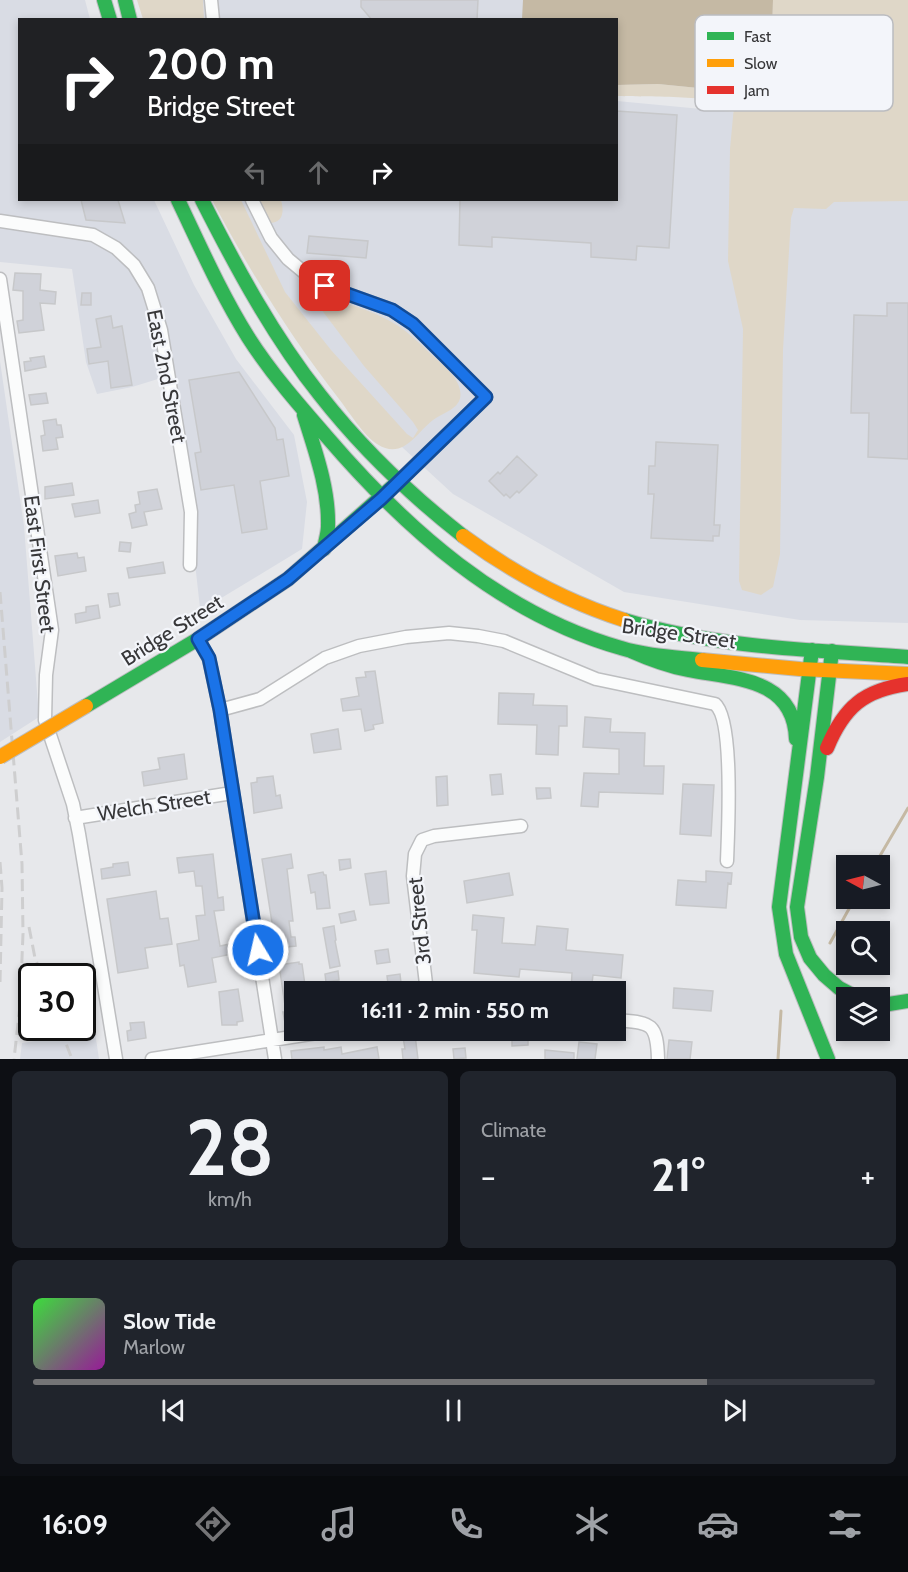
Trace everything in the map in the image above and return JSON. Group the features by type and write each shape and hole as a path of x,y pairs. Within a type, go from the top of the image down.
{"main road":[{"path":"104,0 109,18"},
{"path":"125,0 130,18"},
{"path":"178,201 200,248 240,323 269,368 381,499"},
{"path":"202,201 222,240 291,355 320,395 365,447 400,480"},
{"path":"302,408 316,454 326,502 328,527 324,549"},
{"name":"Bridge Street","path":"0,757 198,639 288,579 400,480 421,502 464,538 531,581 567,598 634,623 679,635 750,645 908,657"},
{"name":"Bridge Street","path":"381,499 416,532 479,582 531,613 568,629 632,651 809,669 908,674"},
{"path":"812,650 779,907 786,954 828,1059"},
{"path":"632,651 668,666 699,673 742,678 770,689 784,704 796,726 797,768"},
{"path":"832,651 817,777 797,907 801,937 810,958 838,987"},
{"path":"817,777 835,727 842,715 875,691 894,685 908,684"},
{"path":"890,1004 908,1001"}],"street":[{"path":"211,0 213,18"},
{"name":"Bridge Street","path":"252,201 271,238 288,259 325,286 392,310 413,324 486,397 400,480"},
{"name":"East 2nd Street","path":"0,221 93,235 116,248 134,265 148,288 161,330 189,501 190,565"},
{"name":"East First Street","path":"0,279 52,630 46,675 45,720 75,818 91,897 116,1059"},
{"path":"220,710 260,699 326,658 359,646 406,637 449,633 504,641 596,679 715,704 720,708 724,719 729,788 727,861"},
{"path":"198,639 209,658 220,710 275,1059"},
{"name":"Welch Street","path":"75,818 232,792"},
{"name":"3rd Street","path":"426,981 412,876 416,850 422,840 434,836 521,826"},
{"path":"626,1021 642,1022 653,1029 657,1039 658,1059"},
{"path":"152,1059 284,1038"}],"shaded area":[{"path":"0,0 85,0 90,18 18,18 18,201 154,201 194,285 236,359 294,435 307,502 302,549 218,600 200,608 174,374 132,387 97,394 86,362 72,269 0,262"},
{"path":"137,0 203,0 204,18 143,18"},
{"path":"196,0 524,0 523,18 197,18"},
{"path":"523,0 773,0 773,15 695,15 695,88 658,84 618,85 618,18 522,18"},
{"path":"773,0 908,0 908,201 834,202 826,209 794,208 791,218 783,350 780,554 773,587 761,595 742,590 739,581 743,329 728,261 730,149 734,111 893,111 893,15 772,15"},
{"path":"658,84 695,88 695,98 618,96 618,85"},
{"path":"618,101 695,108 695,111 733,112 794,164 908,170 908,623 800,620 624,592 453,494 390,436 280,293 234,201 618,201"},
{"path":"213,201 241,201 285,292 331,350 407,434 413,438 418,430 364,366 321,309 312,291 375,314 404,330 454,377 460,392 458,403 433,420 415,438 402,447 394,449 377,444 357,423 287,327"},
{"path":"257,201 281,201 282,216 278,221 269,223"},
{"path":"0,361 24,526 39,717 0,742"},
{"path":"96,1039 99,1059 20,1059 22,1043 96,1041"}],"building":[{"path":"361,0 478,0 477,18 370,18 361,7"},
{"path":"618,111 677,115 669,248 637,246 636,260 591,257 591,243 492,237 492,247 459,245 460,201 618,201"},
{"path":"81,201 118,201 125,223 86,220"},
{"path":"309,236 368,241 366,258 307,253"},
{"path":"15,273 41,274 40,290 56,292 55,304 40,303 44,330 19,333 17,321 23,320 23,291 13,290"},
{"path":"82,293 91,293 91,305 81,305"},
{"path":"887,303 908,303 908,459 868,457 869,413 851,413 854,315 887,316"},
{"path":"111,316 113,328 122,326 132,385 111,388 108,361 89,364 87,349 101,347 96,319"},
{"path":"44,356 46,367 25,371 24,362 31,361 30,358"},
{"path":"239,372 275,428 277,440 283,439 289,476 260,481 267,529 242,533 234,485 201,490 195,453 201,452 189,380"},
{"path":"46,393 48,403 31,405 29,395"},
{"path":"56,419 57,425 61,425 63,437 56,438 58,449 43,451 41,436 45,435 43,421"},
{"path":"656,442 718,445 714,525 720,525 719,536 713,536 713,541 651,538 654,494 648,494 649,466 655,466"},
{"path":"517,456 537,475 519,493 517,491 510,498 506,494 504,496 489,481 498,472 500,474"},
{"path":"72,483 74,495 45,499 45,487"},
{"path":"157,489 162,509 144,512 147,525 132,528 129,514 136,512 135,505 140,504 138,492"},
{"path":"98,500 100,513 75,517 72,504"},
{"path":"120,542 131,543 130,552 119,551"},
{"path":"77,553 78,558 84,557 86,571 58,576 55,556"},
{"path":"163,562 165,573 129,578 127,568"},
{"path":"118,593 120,605 110,607 108,594"},
{"path":"98,605 100,618 76,623 75,614 86,612 86,607"},
{"path":"375,671 383,723 373,725 374,729 365,731 361,709 343,711 341,699 359,696 356,678 366,677 365,672"},
{"path":"499,693 534,694 533,705 567,706 567,726 559,726 558,755 536,754 537,725 498,724"},
{"path":"585,717 611,719 610,732 645,733 644,766 664,766 663,794 599,792 598,807 581,806 584,773 619,774 619,749 583,747"},
{"path":"338,729 341,749 314,753 311,734"},
{"path":"184,754 187,779 144,786 142,772 160,769 158,758"},
{"path":"501,774 503,794 492,795 490,775"},
{"path":"273,776 276,796 280,795 282,808 254,813 251,783 257,782 257,778"},
{"path":"447,776 448,805 437,806 436,777"},
{"path":"683,784 714,785 711,836 680,834"},
{"path":"536,788 550,788 551,798 537,799"},
{"path":"213,854 218,898 223,897 224,910 214,911 220,946 230,944 232,954 212,958 216,982 188,987 184,965 180,966 177,944 199,940 196,916 205,915 202,886 196,886 194,871 179,873 177,858"},
{"path":"291,854 293,868 287,869 293,921 289,921 291,937 295,937 296,946 276,948 262,859"},
{"path":"350,859 351,868 340,870 339,860"},
{"path":"128,862 130,875 102,879 101,869 113,867 113,864"},
{"path":"386,871 389,903 370,905 365,874"},
{"path":"706,871 732,873 731,884 728,883 726,908 676,905 678,880 706,882"},
{"path":"323,872 326,875 330,908 317,909 315,892 311,893 308,875"},
{"path":"509,873 513,895 467,903 464,881"},
{"path":"156,891 160,919 168,918 172,944 145,948 148,968 118,973 107,899"},
{"path":"354,911 356,920 341,923 339,914"},
{"path":"473,915 504,918 502,943 535,945 537,926 568,929 566,950 623,955 621,978 593,975 592,981 572,981 572,973 520,969 519,977 474,973 477,930 472,930"},
{"path":"334,926 340,966 330,968 323,928"},
{"path":"388,949 390,962 377,964 375,951"},
{"path":"299,962 302,964 304,981 284,981 284,999 279,965"},
{"path":"338,971 339,980 326,981 325,974"},
{"path":"400,974 401,981 388,981 387,976"},
{"path":"674,988 713,991 711,1011 673,1008"},
{"path":"238,989 243,1021 237,1022 237,1025 222,1025 219,992"},
{"path":"144,1022 146,1038 128,1041 127,1031 131,1030 130,1023"},
{"path":"669,1040 692,1042 690,1059 667,1059"},
{"path":"404,1041 416,1041 418,1059 403,1059 402,1049 405,1049"},
{"path":"512,1041 528,1041 528,1045 512,1046"},
{"path":"579,1042 597,1044 595,1059 577,1059"},
{"path":"324,1047 324,1050 341,1047 342,1054 377,1047 379,1059 292,1059 291,1051"},
{"path":"465,1048 466,1058 454,1059 453,1049"},
{"path":"545,1050 574,1053 574,1059 545,1059"}],"waterway":[{"path":"880,855 908,808"},
{"path":"830,943 849,909"},
{"path":"778,1059 781,1011"}],"railway":[{"path":"0,592 22,864 23,934 20,1006 14,1059"},
{"path":"0,862 2,888 0,983"},
{"path":"29,927 37,963"},
{"path":"65,1041 72,1059"}],"traffic: fast":[{"path":"104,0 109,18"},
{"path":"125,0 130,18"},
{"path":"178,201 229,304 266,363 357,471 423,535 496,591 536,614 577,633 631,651 702,660"},
{"path":"203,201 256,300 320,395 387,470 463,536"},
{"path":"304,415 326,498 328,532 324,549"},
{"path":"86,706 198,639 288,579 400,480"},
{"path":"624,620 694,637 729,642 801,650 908,657"},
{"path":"812,650 779,907 786,954 828,1059"},
{"path":"631,651 688,670 741,679 773,692 785,703 793,719 796,739"},
{"path":"832,651 817,777 797,907 801,937 810,958 838,987"},
{"path":"890,1004 908,1001"}],"traffic: slow":[{"path":"463,536 540,585 624,620"},
{"path":"702,660 800,669 908,674"},
{"path":"0,757 86,706"}],"traffic: jam":[{"path":"827,748 848,711 857,703 879,691 908,684"}],"route":[{"path":"258,950 220,710 209,658 198,639 252,605 324,549 381,499 486,397 413,324 392,310 325,286"}]}
